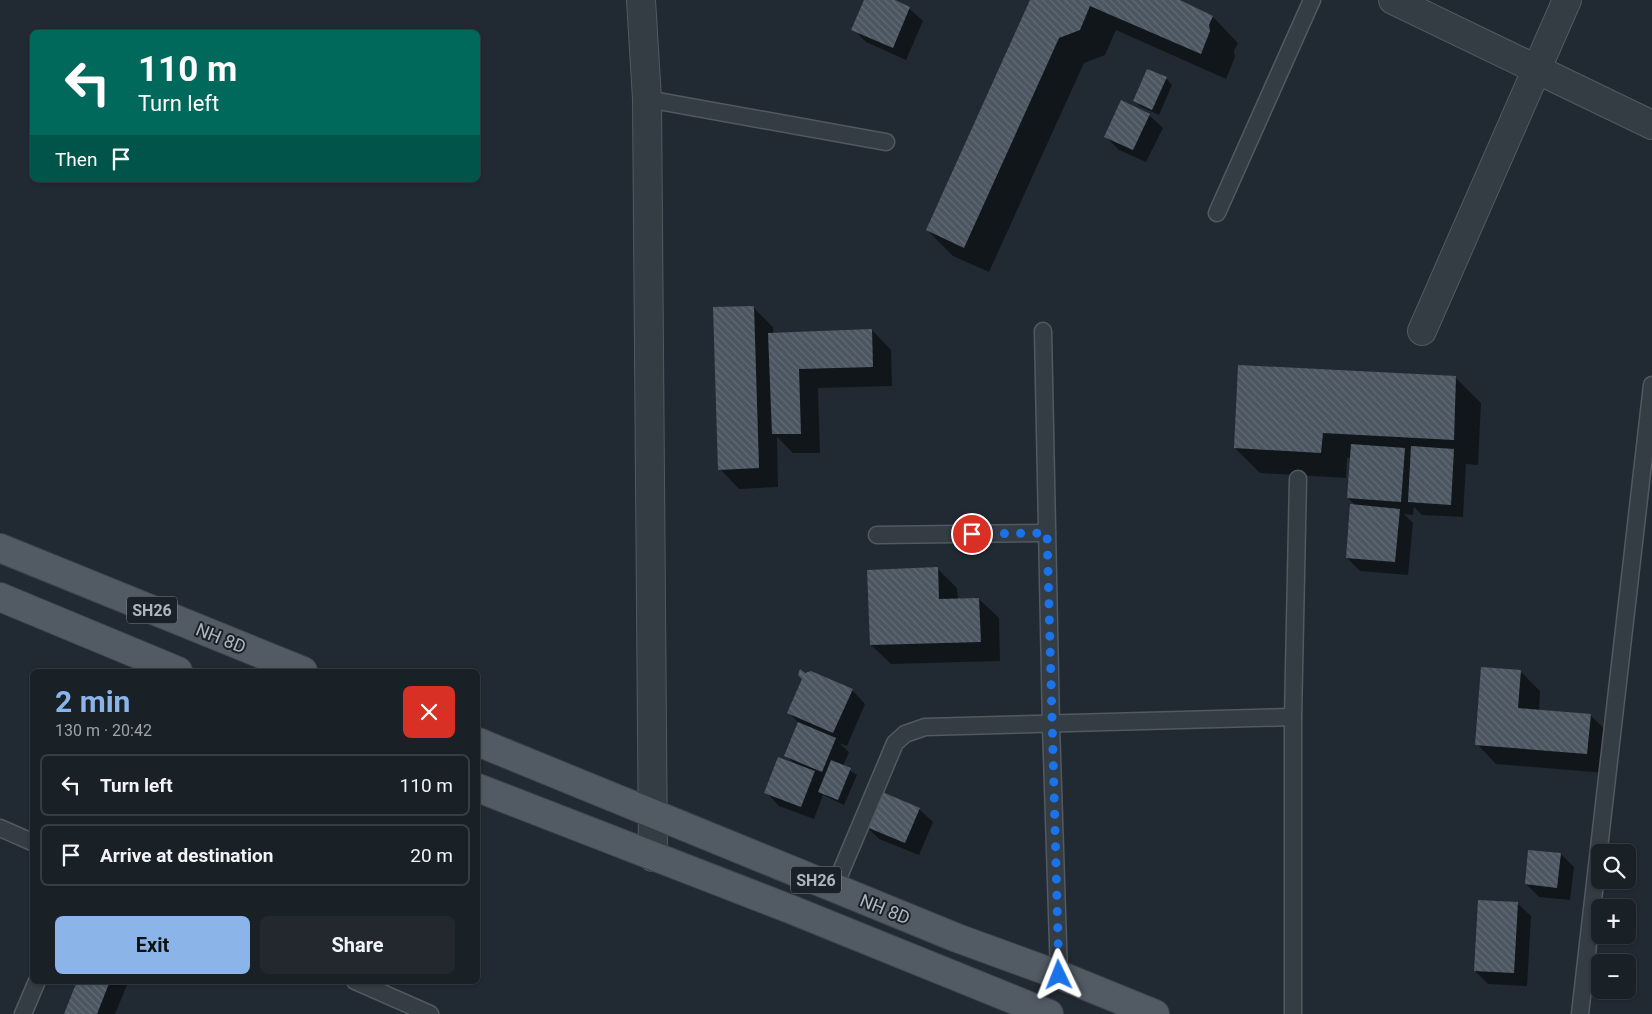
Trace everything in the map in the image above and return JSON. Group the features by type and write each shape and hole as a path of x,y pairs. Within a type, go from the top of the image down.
{"main road":[{"name":"NH 8D","path":"0,548 298,669"},
{"name":"SH26","path":"0,596 173,669"},
{"name":"NH 8D","path":"480,743 957,938 1059,975 1155,1014"},
{"name":"NH 8D","path":"480,789 790,909 1049,1014"}],"street":[{"path":"641,0 647,99 653,857"},
{"path":"1393,0 1652,125"},
{"path":"1422,331 1567,0"}],"lane":[{"path":"1217,213 1312,0"},
{"path":"647,99 886,142"},
{"path":"1043,331 1051,725 1059,975"},
{"path":"1580,1014 1652,385"},
{"path":"1293,1014 1293,717 1298,480"},
{"path":"877,536 1047,533"},
{"path":"834,888 895,743 905,734 925,727 1293,717"},
{"path":"0,828 30,841"},
{"path":"23,1014 36,984"},
{"path":"362,984 430,1014"}],"building":[{"path":"864,0 895,0 910,7 893,48 851,30"},
{"path":"1030,0 1180,0 1213,16 1209,25 1210,31 1201,54 1090,6 1080,30 1059,38 964,248 926,230"},
{"path":"1147,69 1167,77 1152,110 1133,101"},
{"path":"1121,100 1150,114 1133,150 1104,137"},
{"path":"754,306 759,468 718,470 713,307"},
{"path":"872,329 873,367 799,369 801,434 772,434 768,333"},
{"path":"1238,365 1456,376 1454,440 1323,433 1321,453 1234,448"},
{"path":"1351,444 1405,448 1401,502 1347,498"},
{"path":"1411,446 1454,449 1451,505 1408,502"},
{"path":"1350,504 1400,509 1395,562 1346,558"},
{"path":"938,567 939,599 979,598 981,642 870,645 867,570"},
{"path":"1481,667 1521,670 1518,708 1591,714 1587,754 1475,745"},
{"path":"800,669 805,673 811,671 853,689 833,733 787,713 802,679 798,675"},
{"path":"798,722 836,738 822,772 784,756"},
{"path":"778,757 815,771 801,807 764,793"},
{"path":"831,760 851,768 838,800 818,792"},
{"path":"880,791 920,808 905,843 864,826"},
{"path":"1528,850 1561,853 1557,888 1525,884"},
{"path":"1478,900 1518,902 1514,973 1474,971"},
{"path":"76,984 109,984 97,1014 64,1014"}],"route":[{"path":"972,534 1047,533 1059,975"}]}
